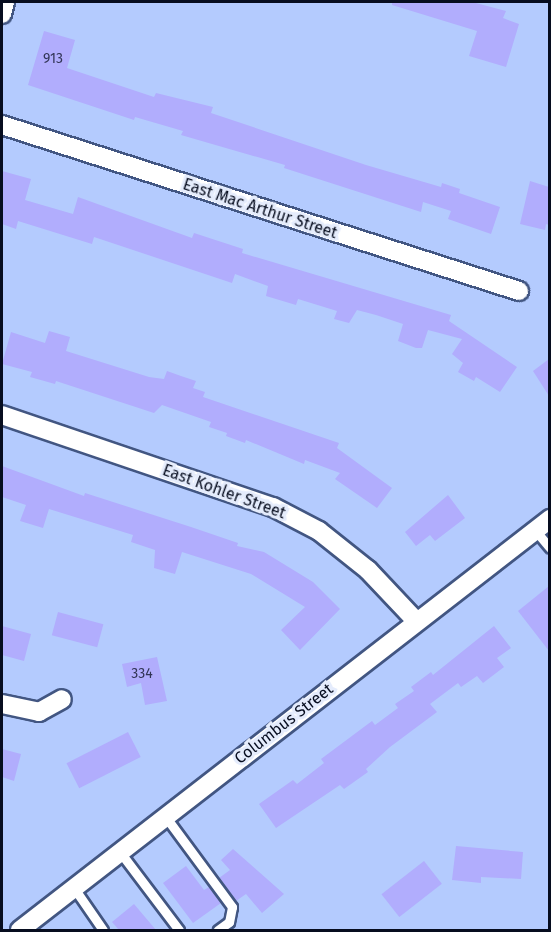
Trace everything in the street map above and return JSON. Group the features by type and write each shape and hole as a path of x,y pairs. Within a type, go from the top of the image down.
{"street":[{"path":"2,14 5,2"},
{"name":"East Mac Arthur Street","path":"2,125 519,291"},
{"name":"East Kohler Street","path":"2,415 273,507 318,531 368,570 416,621"},
{"name":"Columbus Street","path":"20,930 542,525"},
{"path":"2,704 39,712 62,699"}],"lane":[{"path":"542,525 549,548"},
{"path":"165,816 232,907 229,922 219,930"},
{"path":"120,852 179,930"},
{"path":"74,888 103,930"}],"building":[{"path":"392,2 472,2 506,11 503,18 519,24 506,67 469,56 477,31 392,5"},
{"path":"44,31 75,40 67,68 154,97 156,93 213,107 211,113 366,165 441,187 442,183 460,189 459,193 500,207 491,234 448,219 451,211 423,202 421,212 284,168 285,165 181,135 183,131 135,117 134,120 28,85"},
{"path":"2,171 31,179 25,200 73,214 78,197 192,238 194,233 243,249 242,253 451,315 449,321 517,367 500,392 476,377 474,381 458,372 463,363 452,354 462,339 428,330 422,348 416,348 398,341 403,324 376,315 357,310 349,323 334,319 337,311 298,299 296,305 266,296 268,286 235,274 232,283 94,237 92,244 18,221 16,229 2,224"},
{"path":"530,181 549,187 549,225 546,224 545,230 520,224"},
{"path":"49,331 70,337 66,351 149,377 164,379 167,371 196,381 193,388 205,392 203,397 339,443 337,448 392,488 377,508 335,479 340,473 305,460 304,464 246,440 245,443 226,436 227,433 209,427 211,422 162,405 154,413 56,381 55,384 30,377 32,372 2,364 11,332 45,343"},
{"path":"549,359 549,396 533,371"},
{"path":"2,466 84,496 85,493 238,543 237,546 264,552 313,582 340,609 300,650 281,630 305,607 251,574 182,552 175,574 154,568 155,550 131,542 133,535 49,509 43,528 20,521 26,505 2,497"},
{"path":"448,495 465,518 435,541 430,535 416,546 405,532"},
{"path":"549,586 549,651 518,611"},
{"path":"58,612 103,624 97,647 52,635"},
{"path":"2,626 31,634 24,661 2,655"},
{"path":"494,626 511,648 497,658 504,667 483,683 477,676 461,687 458,683 430,704 437,712 390,747 366,769 368,772 344,789 340,785 276,828 259,804 293,780 297,784 324,763 321,759 372,721 375,725 398,708 395,704 414,691 411,687 431,672 433,675"},
{"path":"157,657 167,701 145,705 141,683 127,687 122,664"},
{"path":"128,732 141,757 79,788 67,763"},
{"path":"2,749 21,754 14,781 2,777"},
{"path":"456,846 523,852 521,879 481,877 481,883 452,880"},
{"path":"233,849 284,894 262,913 246,894 236,901 219,878 230,870 221,860"},
{"path":"424,861 442,884 399,917 381,894"},
{"path":"186,866 204,890 209,887 221,903 193,923 163,883"},
{"path":"134,904 156,930 119,930 112,922"}]}
